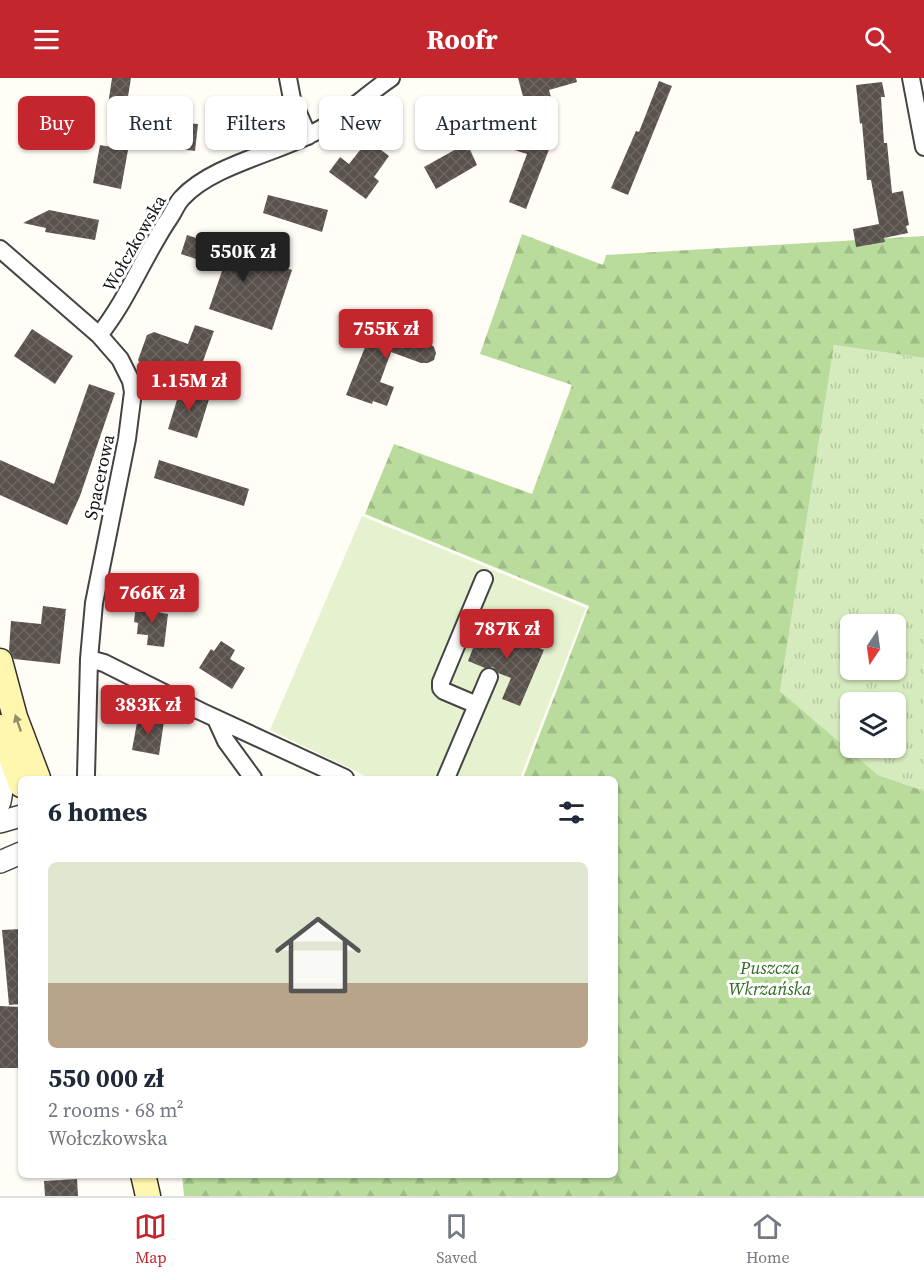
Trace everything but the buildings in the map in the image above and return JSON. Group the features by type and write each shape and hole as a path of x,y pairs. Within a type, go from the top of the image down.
{"main road":[{"path":"0,662 15,717 37,776"},
{"path":"0,728 18,777"},
{"path":"144,1178 148,1196"},
{"path":"156,1178 157,1196"}],"street":[{"path":"288,78 292,99 308,136"},
{"name":"Wołczkowska","path":"99,334 114,317 162,227 182,198 197,185 221,171 308,136 335,122 391,78"},
{"path":"911,78 924,147"},
{"name":"Spacerowa","path":"0,249 99,334 120,359 131,381 133,392 127,439 94,603 86,775"},
{"path":"477,705 444,692 441,682 484,579"},
{"path":"90,659 104,663 216,719 341,776"},
{"path":"447,776 489,677"},
{"path":"216,719 226,741 252,776"},
{"path":"0,728 6,768 0,802"},
{"path":"0,822 18,817"},
{"path":"0,862 18,854"}],"green space":[{"name":"Puszcza Wkrzańska","path":"522,234 603,265 606,255 924,236 924,358 834,345 780,691 840,742 840,758 858,758 878,775 924,791 924,1196 184,1196 182,1178 618,1178 618,776 524,776 589,606 365,514 394,444 532,494 572,385 480,354"},
{"path":"834,345 924,358 924,791 878,775 858,758 906,758 906,692 840,692 840,742 780,691"},
{"path":"362,516 586,608 521,776 366,776 270,730"}]}
